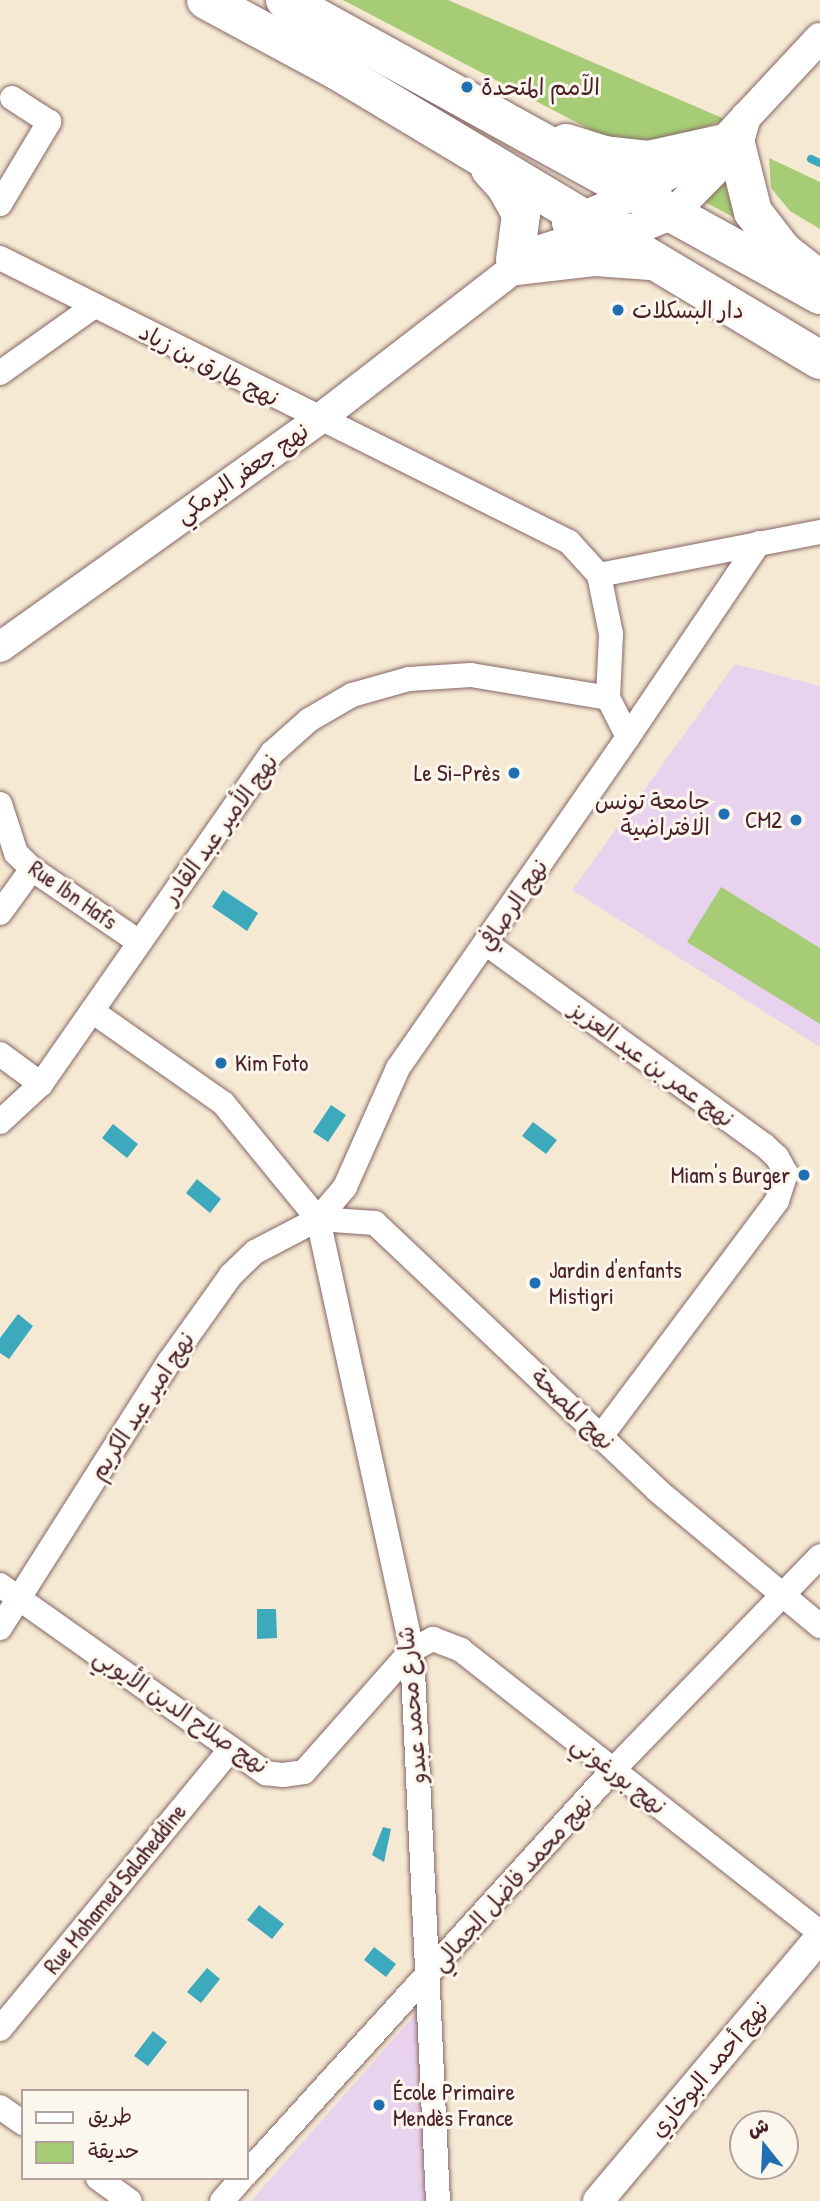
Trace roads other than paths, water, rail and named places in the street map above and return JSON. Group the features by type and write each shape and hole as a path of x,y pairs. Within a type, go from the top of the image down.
{"highway":[{"path":"206,0 335,70 474,152 628,222 820,295"},
{"path":"285,0 508,127 628,222 820,360"},
{"path":"335,70 434,115 628,222 667,232 820,312"},
{"path":"508,127 605,155 648,160 735,136 747,195 760,224 783,251 820,281"},
{"path":"474,152 506,187 521,214 516,263 595,257 628,222"}],"street":[{"path":"628,222 735,136 820,38"},
{"path":"0,204 49,122 12,98"},
{"path":"628,222 735,136"},
{"name":"نهج جعفر البرمكي","path":"0,647 318,420 481,295 516,263 628,222"},
{"name":"نهج طارق بن زياد","path":"0,258 318,420 569,542 599,575"},
{"path":"0,373 93,307"},
{"path":"628,737 608,698 611,634 599,575 820,532"},
{"name":"نهج الرصافي","path":"318,1219 345,1187 398,1068 487,944 759,543"},
{"name":"نهج الأمير عبد القادر","path":"0,1122 41,1084 272,753 309,720 352,695 409,679 471,675 608,698"},
{"name":"Rue Ibn Hafs","path":"0,804 16,853 32,869 139,942"},
{"path":"0,913 32,869"},
{"name":"نهج عمر بن عبد العزيز","path":"487,944 778,1157 786,1173 777,1201 601,1436"},
{"path":"92,1011 223,1102 318,1219"},
{"path":"0,1054 41,1084"},
{"name":"نهج المصحة","path":"318,1219 375,1223 601,1436 781,1596 820,1626"},
{"name":"نهج امير عبد الكريم","path":"0,1628 20,1602 169,1362 231,1275 254,1252 318,1219"},
{"name":"شارع محمد عبدو","path":"318,1219 412,1650 430,1973 438,2201"},
{"name":"نهج محمد فاضل الجمالي","path":"248,2173 612,1771 820,1556"},
{"name":"نهج صلاح الدين الأيوبي","path":"0,1586 266,1773 304,1772 412,1650"},
{"name":"نهج بورغوني","path":"412,1650 433,1639 461,1650 612,1771 820,1931"},
{"name":"Rue Mohamed Salaheddine","path":"0,2029 231,1749"},
{"name":"نهج أحمد البوخاري","path":"598,2201 820,1937"},
{"path":"0,2107 21,2122"},
{"path":"101,2180 130,2201"},
{"path":"222,2201 240,2180"}],"water":[{"path":"223,890 258,913 247,931 212,907"},
{"path":"331,1105 346,1115 328,1142 313,1132"},
{"path":"533,1122 557,1140 546,1154 522,1136"},
{"path":"113,1124 138,1144 127,1158 102,1138"},
{"path":"197,1179 221,1199 210,1213 186,1193"},
{"path":"18,1314 33,1326 9,1359 0,1353 0,1338"},
{"path":"257,1609 276,1609 277,1638 257,1639"},
{"path":"383,1827 391,1829 384,1862 372,1855"},
{"path":"259,1905 284,1924 272,1939 247,1920"},
{"path":"374,1947 396,1964 386,1977 364,1960"},
{"path":"207,1968 220,1979 201,2003 187,1992"},
{"path":"153,2031 167,2042 148,2066 134,2056"}],"waterway":[{"path":"811,159 820,163"}],"place":[{"name":"الآمم المتحدة","path":"467,87"},
{"name":"دار البسكلات","path":"618,310"},
{"name":"Le Si-Près","path":"514,773"},
{"name":"جامعة تونس الافتراضية","path":"724,814"},
{"name":"CM2","path":"796,820"},
{"name":"Kim Foto","path":"221,1063"},
{"name":"Miam's Burger","path":"804,1175"},
{"name":"Jardin d'enfants Mistigri","path":"535,1283"},
{"name":"École Primaire Mendès France","path":"379,2105"}]}
